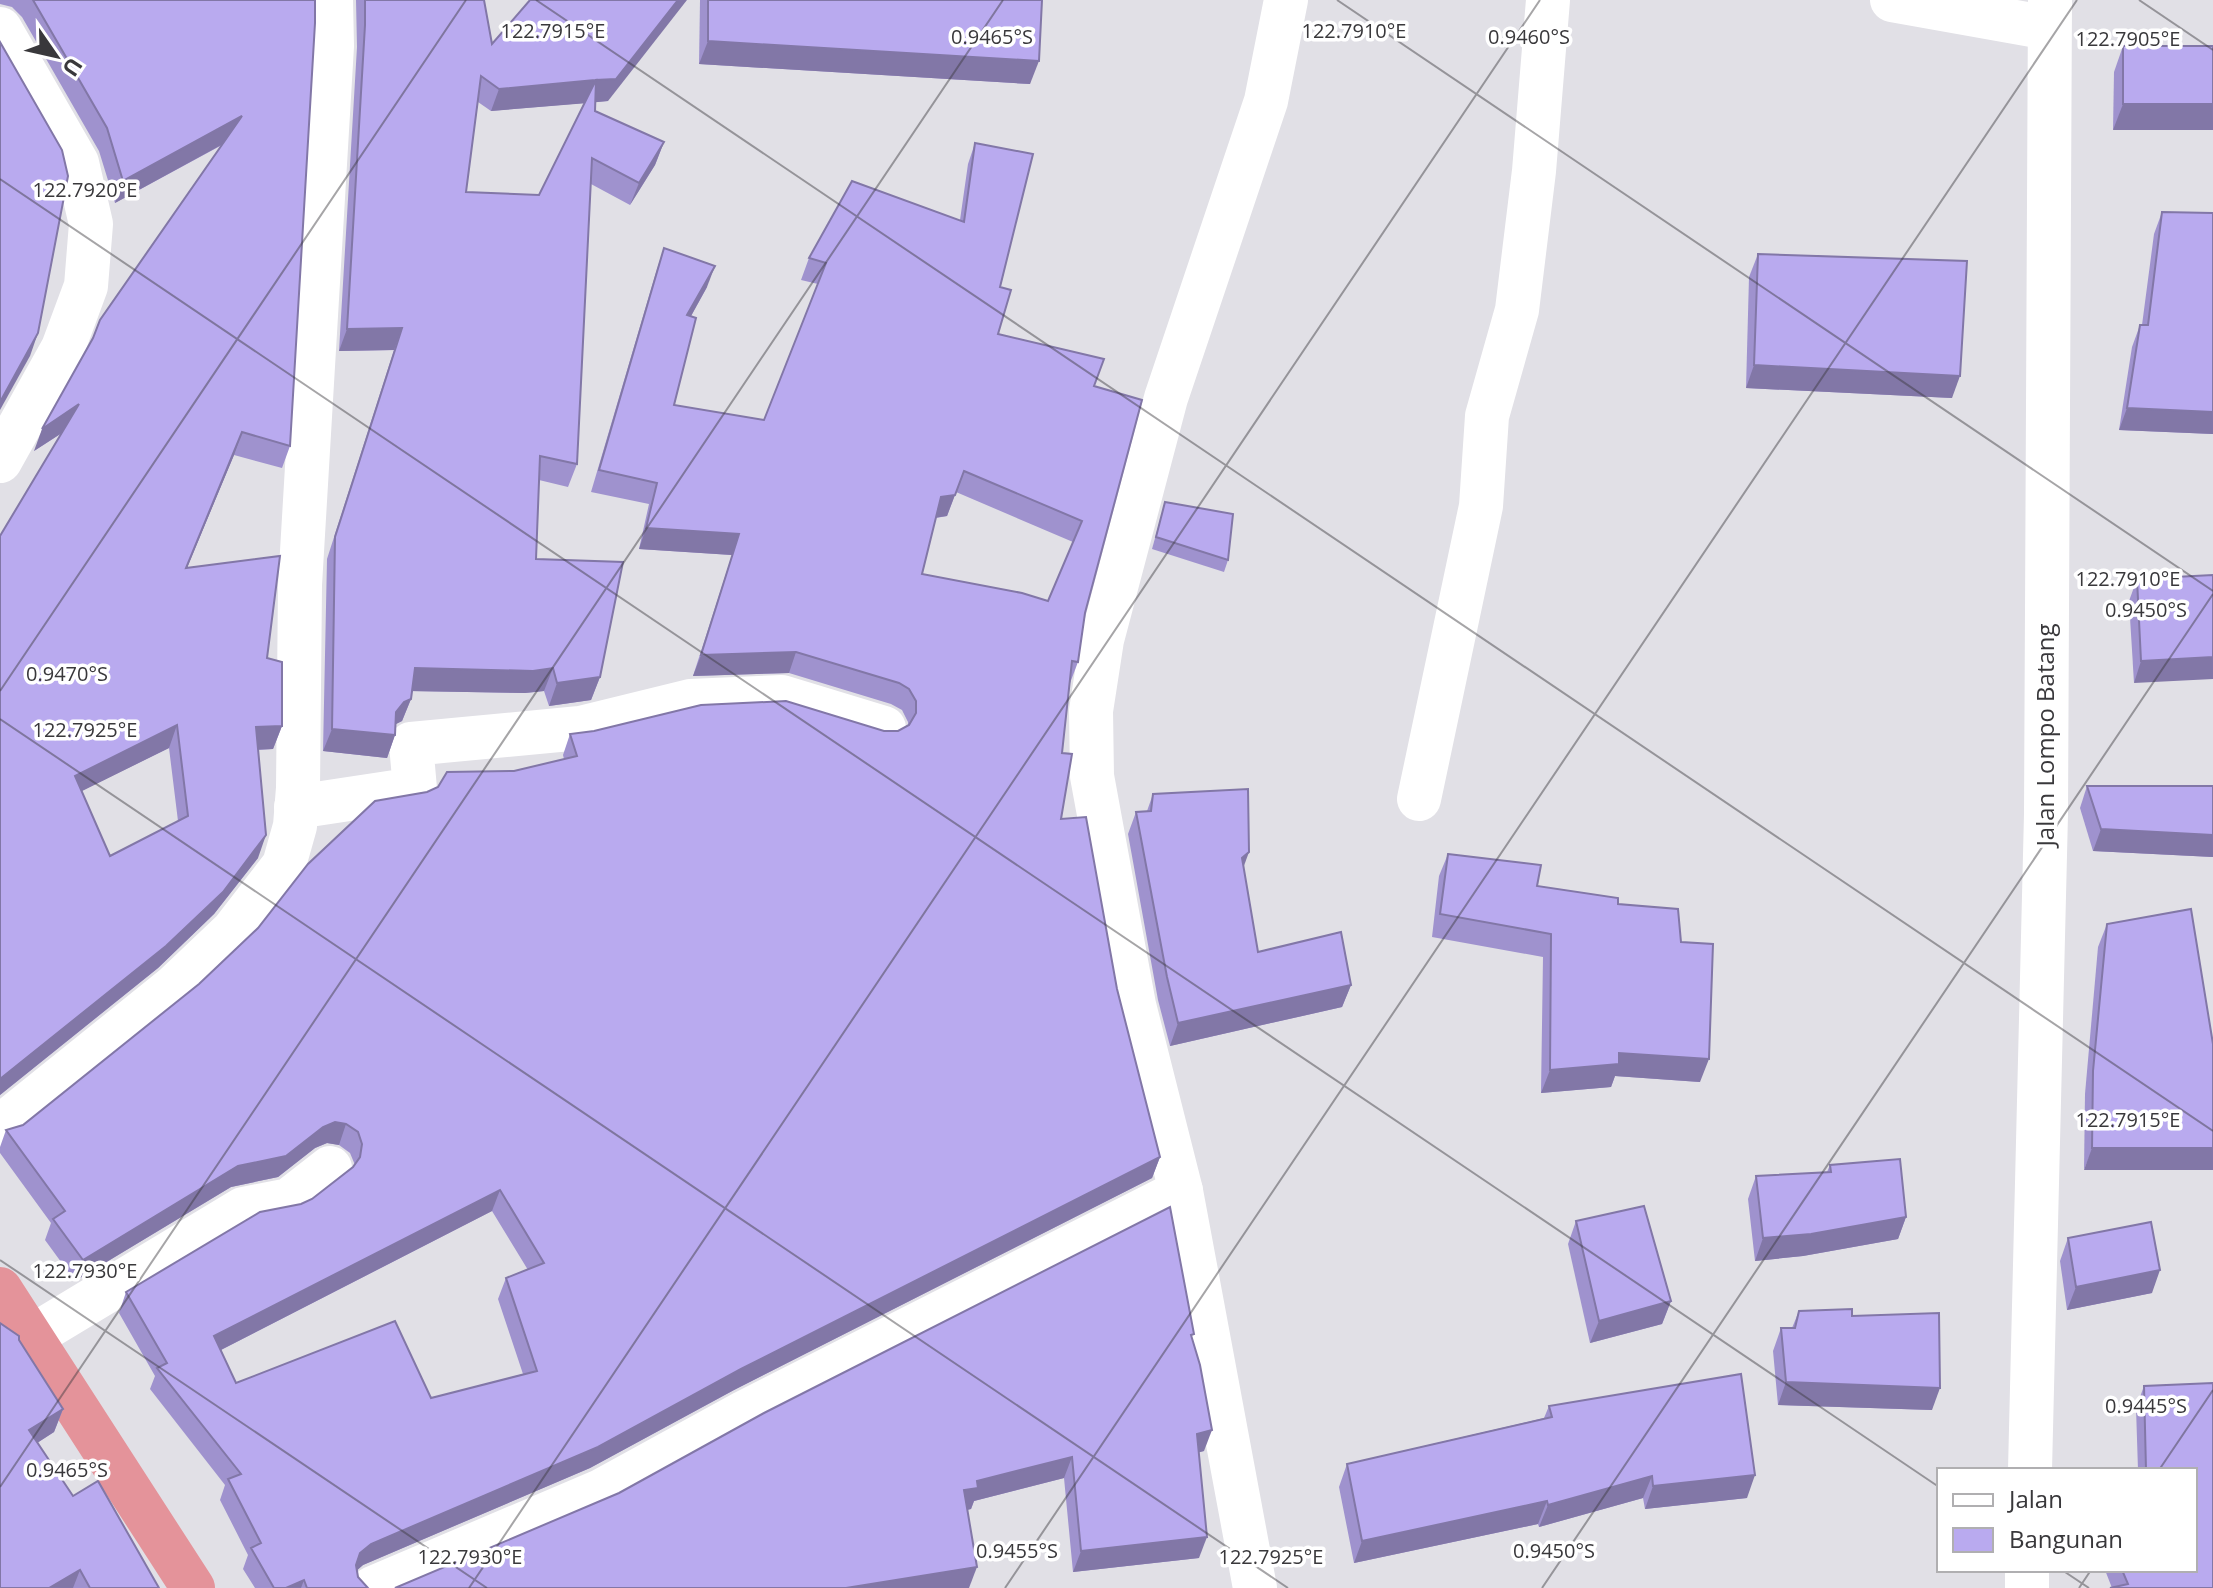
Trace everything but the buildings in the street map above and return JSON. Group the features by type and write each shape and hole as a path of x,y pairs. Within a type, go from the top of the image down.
{"highway":[{"path":"0,1289 193,1588"}],"street":[{"path":"0,1127 174,987 233,931 284,865 295,826 300,585 331,61 331,0"},
{"path":"1255,1588 1181,1191 1134,1005 1092,776 1091,711 1102,640 1166,398 1266,101 1286,0"},
{"path":"1419,799 1481,506 1487,416 1517,310 1534,171 1548,0"},
{"path":"1892,0 2049,14"},
{"name":"Jalan Lompo Batang","path":"2030,1468 2046,814 2049,14"},
{"path":"0,29 77,163 91,224 86,286 63,348 0,461"},
{"path":"296,807 415,789 411,744 580,728 690,701 782,697 884,728"},
{"path":"31,1337 243,1209 289,1200 330,1168"},
{"path":"373,1588 601,1491 745,1412 1181,1191"}]}
